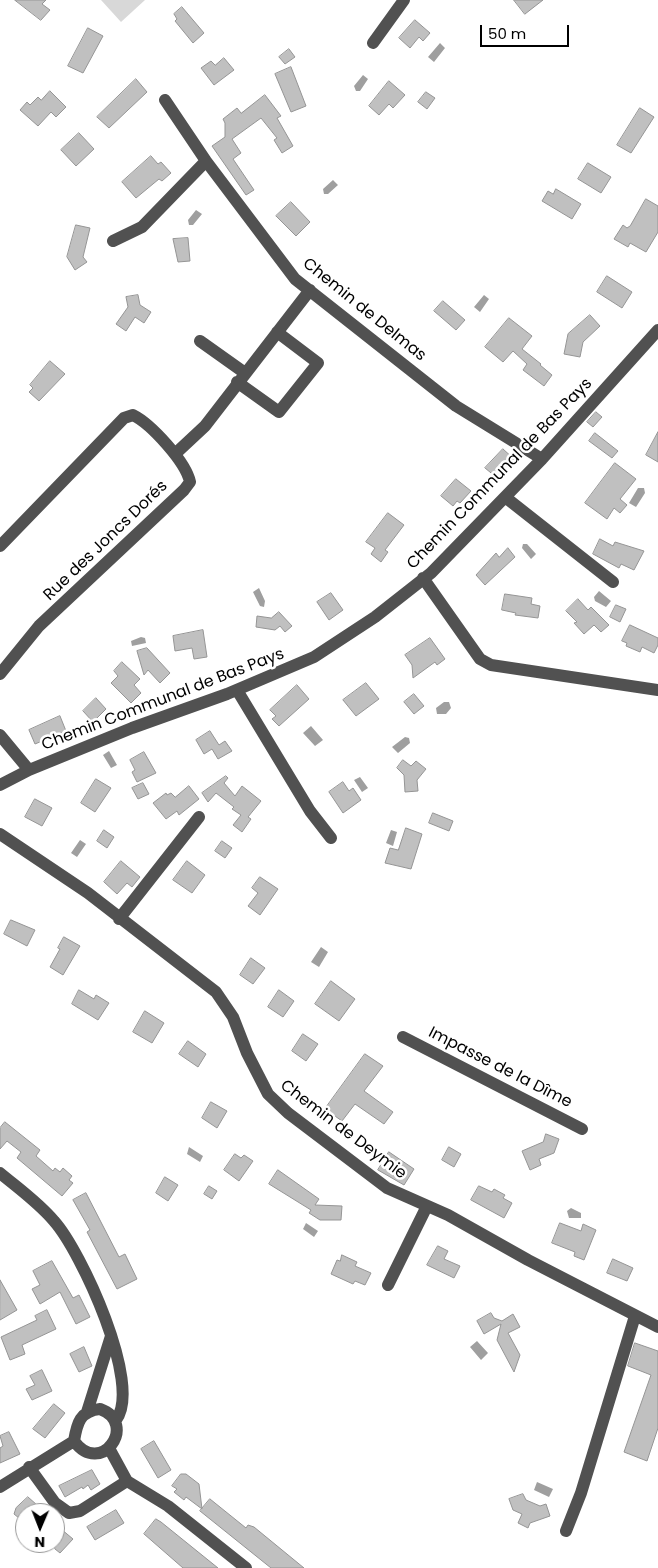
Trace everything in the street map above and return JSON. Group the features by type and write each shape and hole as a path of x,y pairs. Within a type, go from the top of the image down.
{"street":[{"path":"373,43 404,0"},
{"name":"Chemin de Delmas","path":"166,100 206,160 295,279 456,406 542,459"},
{"path":"114,241 142,227 206,160"},
{"path":"175,454 204,426 310,290"},
{"name":"Chemin Communal de Bas Pays","path":"0,785 29,770 132,728 237,690 314,658 375,617 423,578 505,497 542,459 658,330"},
{"path":"200,342 279,412 318,363 277,332"},
{"name":"Rue des Joncs Dorés","path":"0,546 124,418 134,416 144,421 175,454 188,473 190,482 184,490 39,626 0,674"},
{"path":"505,497 613,582"},
{"path":"423,578 480,659 491,665 658,690"},
{"path":"237,690 310,811 331,838"},
{"path":"0,735 29,770"},
{"path":"119,919 198,817"},
{"name":"Chemin de Deymie","path":"0,834 88,893 119,919 216,992 233,1016 247,1053 268,1094 288,1113 386,1188 448,1215 634,1316 658,1327"},
{"name":"Impasse de la Dîme","path":"403,1037 582,1129"},
{"path":"0,1173 54,1220 63,1232 100,1301 122,1380 122,1411 116,1420"},
{"path":"388,1285 427,1206"},
{"path":"566,1531 581,1493 634,1316"},
{"path":"86,1412 111,1336"},
{"path":"100,1408 110,1412 116,1420 117,1430 109,1448 100,1454 90,1454 80,1450 74,1441 81,1416 86,1412 100,1408"},
{"path":"0,1487 74,1441"},
{"path":"109,1448 127,1481 168,1506 246,1568"},
{"path":"30,1467 55,1503 69,1513 80,1510 127,1481"}],"shaded area":[{"path":"101,0 145,0 121,22"},
{"path":"440,43 445,48 434,62 428,57"},
{"path":"363,75 368,79 360,91 356,91 354,86"},
{"path":"333,180 338,185 328,194 324,194 323,189"},
{"path":"196,210 202,214 193,225 189,225 188,220"},
{"path":"484,295 489,299 480,312 474,307"},
{"path":"638,488 644,488 645,493 636,507 629,503"},
{"path":"523,544 527,544 536,554 531,559 522,548"},
{"path":"259,588 265,601 264,607 260,606 253,592"},
{"path":"599,591 611,601 606,607 595,601 594,597"},
{"path":"141,637 145,638 146,643 132,646 131,641"},
{"path":"444,702 449,702 451,708 446,714 437,714 436,708"},
{"path":"311,726 323,740 315,746 303,733"},
{"path":"405,737 409,738 410,743 398,753 392,747"},
{"path":"109,751 117,765 111,768 103,755"},
{"path":"360,777 368,788 362,792 354,780"},
{"path":"391,830 397,832 393,846 386,843"},
{"path":"80,840 86,844 77,857 71,853"},
{"path":"321,947 328,952 319,967 311,962"},
{"path":"189,1147 203,1156 200,1162 187,1154"},
{"path":"571,1208 581,1213 581,1218 569,1218 567,1211"},
{"path":"306,1223 318,1231 314,1237 303,1229"},
{"path":"477,1341 488,1353 481,1360 470,1347"},
{"path":"537,1482 553,1489 549,1497 534,1490"}],"building":[{"path":"15,0 46,0 42,4 50,10 41,20"},
{"path":"514,0 543,0 525,14"},
{"path":"182,7 204,33 193,43 175,21 177,19 174,14"},
{"path":"415,20 430,33 423,41 419,37 410,48 399,38"},
{"path":"88,28 103,36 83,73 68,66"},
{"path":"289,49 295,57 285,64 279,57"},
{"path":"224,58 234,70 214,85 201,68 211,61 215,65"},
{"path":"291,67 306,106 291,112 275,74"},
{"path":"136,79 147,92 109,128 97,117"},
{"path":"389,81 405,95 393,108 389,104 379,115 369,106"},
{"path":"50,91 66,107 56,117 51,112 38,126 20,110 27,102 30,105 38,97 41,100"},
{"path":"426,92 435,98 427,109 418,102"},
{"path":"265,95 281,116 277,118 293,146 282,153 274,140 277,138 261,118 232,139 241,153 233,159 254,190 246,195 212,146 225,137 225,123 223,119 237,108 241,113"},
{"path":"640,108 654,117 631,153 617,145"},
{"path":"79,133 94,149 76,166 61,150"},
{"path":"151,156 158,164 161,162 171,173 162,181 159,179 136,198 122,182"},
{"path":"588,163 611,177 601,193 578,179"},
{"path":"556,189 581,204 572,219 542,201 548,191 553,194"},
{"path":"646,199 658,206 658,232 646,252 630,243 628,247 614,239 623,225 627,228 630,226"},
{"path":"291,202 310,222 296,236 276,216"},
{"path":"76,225 90,228 83,257 87,262 75,270 67,257"},
{"path":"188,238 190,261 178,262 173,239"},
{"path":"607,276 632,292 622,308 597,292"},
{"path":"138,295 140,305 151,312 144,323 135,317 126,331 116,324 128,307 126,297"},
{"path":"443,301 465,320 456,330 434,311"},
{"path":"590,315 600,326 583,342 580,357 564,354 568,334"},
{"path":"509,318 532,336 522,349 552,375 544,386 523,370 527,364 513,351 503,362 485,347"},
{"path":"50,361 65,374 39,401 29,392 33,388 30,385"},
{"path":"596,412 602,417 593,427 587,422"},
{"path":"658,432 658,462 646,455"},
{"path":"595,433 618,451 612,458 589,441"},
{"path":"503,449 514,459 496,477 485,468"},
{"path":"615,463 636,479 620,499 627,505 620,513 614,508 607,519 585,503"},
{"path":"456,479 471,491 460,503 457,501 453,506 441,496"},
{"path":"388,513 404,525 385,550 388,552 381,562 371,554 375,548 366,542"},
{"path":"600,539 613,546 615,542 644,551 634,570 621,564 619,568 593,554"},
{"path":"508,548 515,557 485,585 476,575 496,553 499,557"},
{"path":"331,593 343,610 329,620 317,602"},
{"path":"505,594 532,598 531,604 540,606 538,618 515,615 516,613 502,610"},
{"path":"578,599 588,610 591,607 609,625 601,632 594,625 584,634 574,623 577,622 566,611"},
{"path":"616,605 626,609 620,622 610,617"},
{"path":"279,612 292,626 285,632 280,626 275,630 256,627 257,616 271,618"},
{"path":"630,625 658,638 658,645 654,653 642,647 640,652 626,646 627,643 622,641"},
{"path":"203,630 207,657 194,659 192,648 175,651 173,636"},
{"path":"430,638 445,659 437,665 435,662 413,678 412,665 405,655"},
{"path":"147,648 170,673 160,683 148,670 144,675 137,651"},
{"path":"122,662 140,679 134,685 141,693 131,703 111,683 118,676 114,671"},
{"path":"366,683 379,699 356,716 343,700"},
{"path":"297,685 309,699 279,726 272,719 276,716 270,710"},
{"path":"414,694 424,706 414,714 404,702"},
{"path":"96,698 106,709 93,722 83,711"},
{"path":"60,716 66,731 35,744 29,730"},
{"path":"210,731 219,745 225,741 232,751 218,759 212,749 204,754 196,740"},
{"path":"144,752 156,773 137,782 132,772 135,770 130,760"},
{"path":"403,760 411,766 416,761 426,769 417,780 418,791 405,792 404,775 397,768"},
{"path":"226,776 228,778 224,783 235,796 242,786 261,801 248,817 251,819 242,832 233,825 241,815 232,809 234,807 216,793 208,802 202,793"},
{"path":"96,779 111,788 95,812 81,803"},
{"path":"343,782 349,791 353,788 361,800 343,813 329,792"},
{"path":"143,783 149,794 138,799 132,788"},
{"path":"189,786 199,799 179,815 177,811 166,819 153,803 166,793 167,795 171,793 175,797"},
{"path":"35,799 52,808 42,826 25,817"},
{"path":"433,813 453,821 449,831 429,823"},
{"path":"406,828 422,834 411,869 385,863 390,848 398,850"},
{"path":"104,830 114,837 107,848 97,841"},
{"path":"222,841 232,848 225,858 215,851"},
{"path":"121,861 140,877 132,887 127,883 117,894 104,882"},
{"path":"187,861 205,875 192,893 173,880"},
{"path":"260,877 278,889 260,915 248,906 258,893 252,888"},
{"path":"11,920 35,930 27,946 4,934"},
{"path":"64,937 80,946 63,975 50,967"},
{"path":"251,958 265,968 253,984 240,975"},
{"path":"331,981 355,999 339,1021 315,1004"},
{"path":"79,990 94,999 96,995 109,1003 98,1020 72,1004"},
{"path":"279,990 294,1001 283,1017 268,1007"},
{"path":"145,1011 164,1023 152,1043 133,1032"},
{"path":"303,1034 318,1044 306,1061 292,1051"},
{"path":"188,1041 206,1054 198,1067 179,1054"},
{"path":"365,1054 383,1066 364,1091 393,1112 384,1124 355,1104 342,1121 325,1109"},
{"path":"211,1102 227,1111 217,1128 202,1118"},
{"path":"5,1122 40,1150 36,1156 53,1171 55,1168 60,1172 63,1168 72,1176 69,1180 73,1183 62,1196 17,1158 21,1152 7,1141 0,1149 0,1128"},
{"path":"546,1134 559,1139 554,1153 539,1159 541,1165 530,1170 522,1151 543,1142"},
{"path":"449,1147 461,1154 454,1167 442,1160"},
{"path":"389,1152 414,1169 404,1185 378,1170"},
{"path":"235,1154 241,1158 244,1155 253,1161 239,1181 224,1170"},
{"path":"278,1170 319,1199 315,1205 342,1206 341,1220 320,1220 309,1213 311,1210 269,1184"},
{"path":"165,1177 178,1185 168,1201 156,1193"},
{"path":"209,1186 217,1191 212,1199 204,1194"},
{"path":"479,1186 492,1192 494,1189 505,1195 503,1198 512,1203 504,1218 471,1200"},
{"path":"86,1193 119,1257 125,1254 137,1279 117,1289 87,1232 90,1230 73,1200"},
{"path":"560,1223 581,1231 583,1224 596,1230 584,1260 574,1256 575,1252 552,1243"},
{"path":"438,1246 448,1251 444,1259 460,1266 454,1278 427,1265"},
{"path":"342,1255 357,1262 355,1266 371,1273 365,1285 355,1281 353,1284 331,1274 337,1260 340,1261"},
{"path":"613,1259 633,1268 627,1281 607,1273"},
{"path":"52,1261 73,1298 79,1295 90,1317 76,1324 60,1292 40,1304 32,1289 40,1285 33,1271"},
{"path":"0,1280 17,1310 0,1320"},
{"path":"47,1310 56,1329 22,1345 25,1354 10,1360 1,1337 37,1320 35,1316"},
{"path":"491,1313 494,1318 502,1321 513,1314 520,1327 508,1333 520,1355 514,1372 497,1340 501,1324 484,1334 477,1321"},
{"path":"635,1343 658,1351 658,1428 647,1461 624,1452 651,1375 628,1366"},
{"path":"84,1347 92,1366 79,1372 70,1354"},
{"path":"42,1370 52,1391 32,1400 26,1389 35,1385 30,1376"},
{"path":"54,1404 65,1413 45,1438 33,1429"},
{"path":"9,1432 20,1454 0,1463 0,1448 3,1446 0,1436"},
{"path":"154,1441 171,1470 158,1478 141,1449"},
{"path":"92,1470 100,1484 91,1490 88,1485 83,1489 82,1487 65,1497 59,1486"},
{"path":"181,1474 186,1474 199,1484 202,1509 186,1497 184,1500 174,1492 177,1489 172,1486"},
{"path":"523,1494 526,1500 540,1506 546,1504 550,1516 530,1523 528,1528 518,1523 522,1514 513,1510 509,1499"},
{"path":"28,1497 35,1503 21,1503"},
{"path":"210,1499 246,1528 248,1525 254,1527 304,1568 271,1568 200,1511"},
{"path":"116,1510 124,1523 95,1540 87,1527"},
{"path":"156,1519 218,1568 183,1568 144,1534"},
{"path":"65,1532 73,1539 65,1548"}]}
